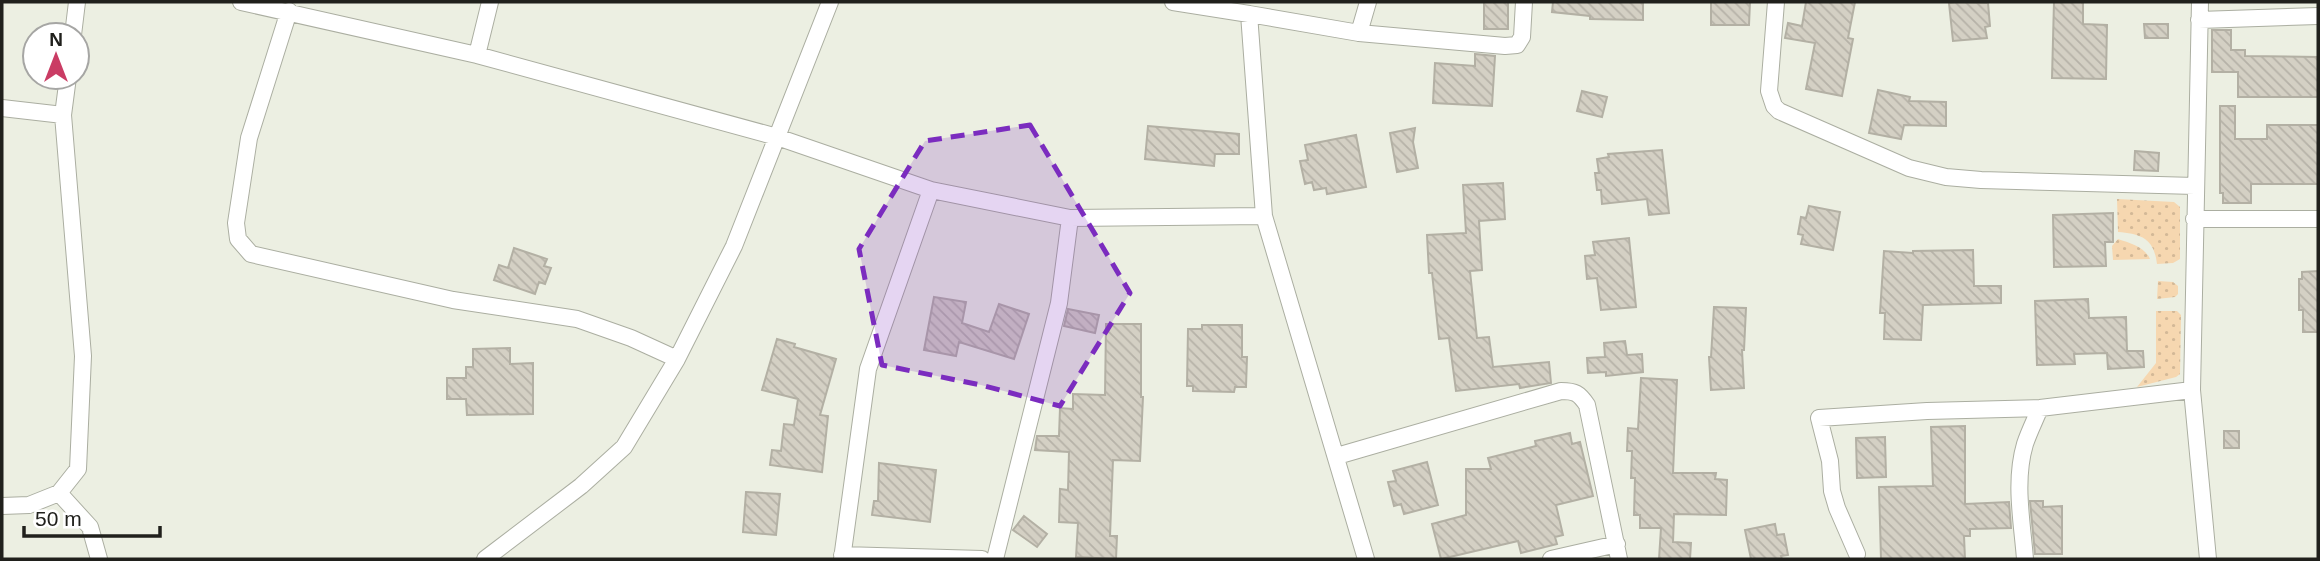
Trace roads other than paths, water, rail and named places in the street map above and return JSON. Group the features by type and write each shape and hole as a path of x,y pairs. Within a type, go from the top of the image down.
{"street":[{"path":"75,21 77,2"},
{"path":"241,2 477,55 777,136 931,190 1070,218 1264,216"},
{"path":"477,55 489,2"},
{"path":"485,559 581,486 624,447 677,359 734,246 830,2"},
{"path":"1173,2 1238,9 1359,33 1506,46 1517,45 1522,37 1524,2"},
{"path":"1359,33 1368,2"},
{"path":"1776,2 1769,91 1774,106 1779,111 1909,168 1945,177 2195,186"},
{"path":"2200,2 2192,390 2208,559"},
{"path":"1238,9 1264,216 1366,559"},
{"path":"289,11 249,138 236,223 237,240 251,254 453,300 577,319 631,338 677,359"},
{"path":"2199,20 2318,16"},
{"path":"2,506 29,505 59,492 78,469 83,356 63,115 66,91"},
{"path":"2,108 63,115"},
{"path":"931,190 868,369 842,557 982,559"},
{"path":"995,559 1059,303 1070,218"},
{"path":"2194,219 2318,219"},
{"path":"1857,554 1836,508 1830,461 1819,418 1927,411 2040,408 2192,390"},
{"path":"1337,456 1561,391 1580,394 1587,405 1618,552 1551,559"},
{"path":"2025,559 2020,475 2025,444 2040,408"},
{"path":"59,492 90,527 99,559"}]}
